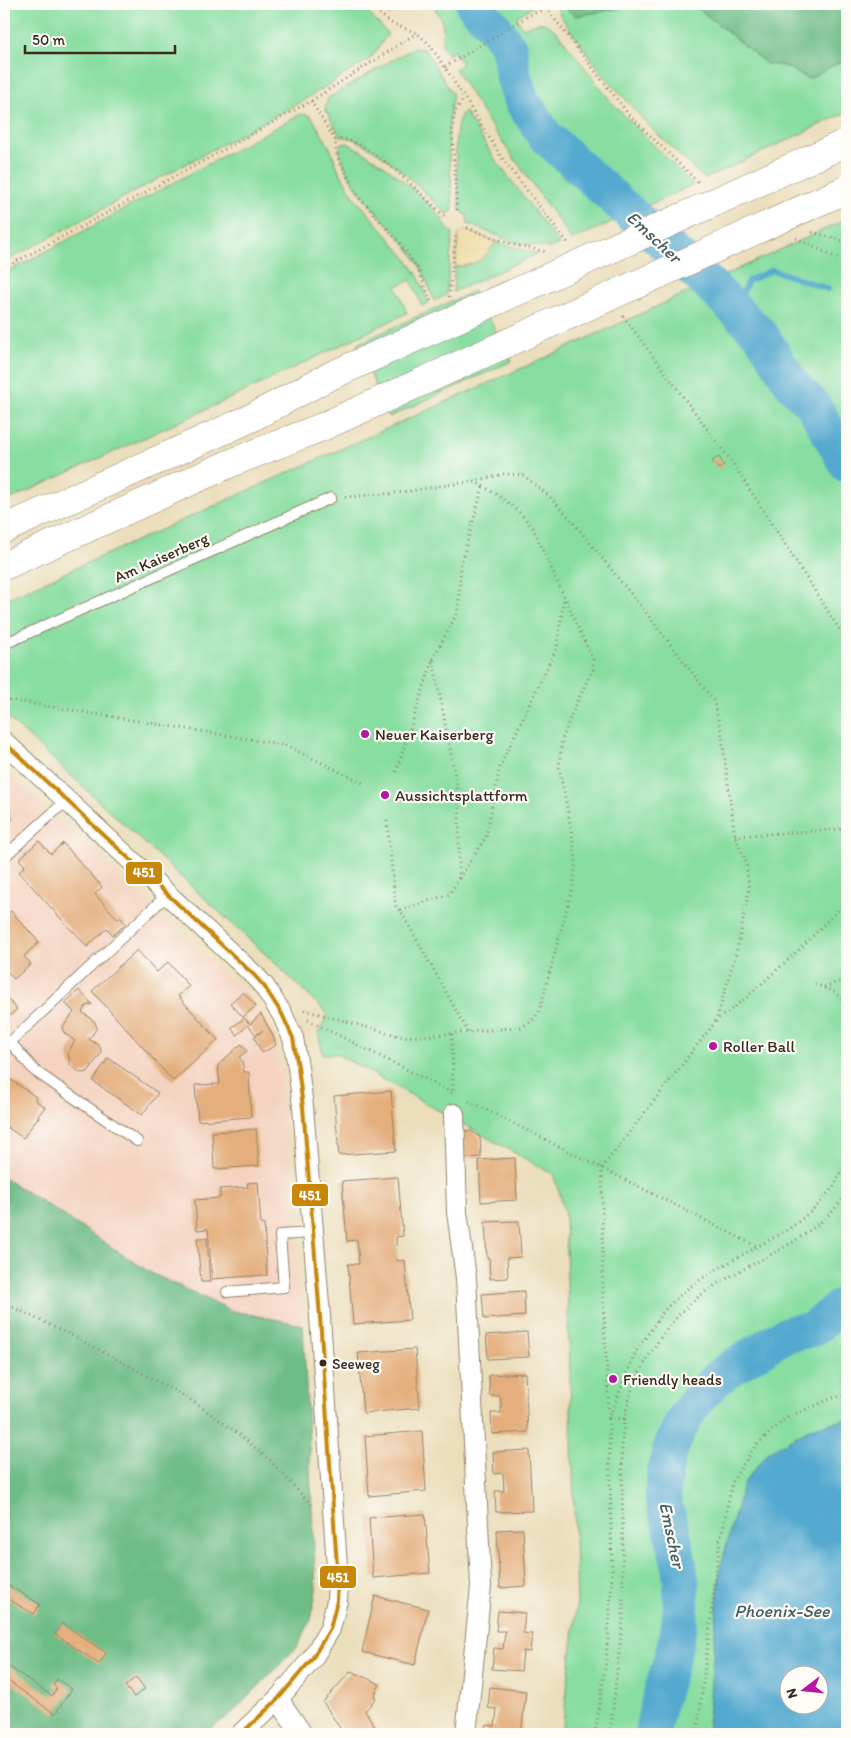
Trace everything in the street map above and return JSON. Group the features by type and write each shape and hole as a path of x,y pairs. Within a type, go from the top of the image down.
{"highway":[{"path":"4,529 249,419 326,378 844,143"},
{"path":"4,566 231,463 322,427 847,189"}],"street":[{"path":"4,742 254,975 264,986 282,1014 293,1038 303,1107 320,1318 338,1581 337,1601 330,1629 312,1660 278,1699 241,1734"},
{"path":"454,1114 457,1212 466,1278 481,1586 466,1734"},
{"path":"278,1699 302,1734"}],"lane":[{"name":"Am Kaiserberg","path":"4,644 332,498"},
{"path":"4,857 67,800"},
{"path":"137,1141 35,1071 7,1045 167,895"},
{"path":"227,1292 284,1287 280,1235 312,1233"}],"path":[{"path":"368,4 391,23 417,33 429,44 504,161 569,245"},
{"path":"445,67 528,16 546,8 549,4"},
{"path":"546,8 630,116 706,191"},
{"path":"4,268 196,166 311,102 417,33"},
{"path":"457,210 452,132 455,111 464,98"},
{"path":"311,102 335,140 337,156 358,196 404,248 418,269 434,309"},
{"path":"335,140 347,140 363,147 378,157 412,184 445,217"},
{"path":"467,228 511,244 555,254"},
{"path":"808,231 847,242"},
{"path":"798,233 789,235 847,263"},
{"path":"448,302 456,234"},
{"path":"621,314 734,465 847,642"},
{"path":"332,498 396,493 474,481 504,474 523,475 548,495 580,530 713,700 721,730 735,836 746,862 749,888 739,942 716,1021"},
{"path":"304,1010 399,1036 414,1037 521,1027 531,1022 539,1012 573,886 576,859 559,767 562,740 575,705 593,670 593,660 533,528 521,512 503,498 474,481"},
{"path":"396,772 433,659 458,612 461,564 483,486"},
{"path":"400,910 450,894 486,837 500,766 557,647 564,598"},
{"path":"433,659 459,798 459,878"},
{"path":"4,699 285,744 363,783"},
{"path":"387,821 396,907 400,910 468,1032"},
{"path":"735,836 847,829"},
{"path":"595,1734 606,1662 612,1581 609,1418 603,1300 602,1168 716,1021 747,997 800,948 844,904 847,898"},
{"path":"823,988 842,981 847,976"},
{"path":"815,984 834,992 847,1004"},
{"path":"308,1020 322,1028"},
{"path":"452,1034 453,1093"},
{"path":"609,1418 635,1353 666,1308 687,1289 710,1273 789,1229 813,1210 833,1188 847,1160"},
{"path":"602,1168 759,1247"},
{"path":"610,1734 623,1617 622,1441 624,1420 632,1387 653,1348 672,1322 692,1301 716,1284 768,1258 816,1227 844,1198 847,1190"},
{"path":"4,1303 79,1339 188,1398 212,1414 270,1460 298,1489 334,1532"},
{"path":"697,1734 720,1540 733,1480 756,1445 786,1418 847,1394"},
{"path":"609,1418 624,1420"}],"shaded area":[{"path":"4,768 253,1001 263,1015 276,1041 303,1325 233,1311 151,1273 4,1178"}],"green space":[{"path":"4,4 360,4 388,34 371,58 304,100 4,262"},
{"path":"378,4 413,4 389,15"},
{"path":"430,4 535,5 516,17 523,28 541,23 548,25 557,32 612,103 693,185 572,240 489,123 455,69 462,64 454,51 448,55 445,50 442,44 443,25 434,6"},
{"path":"556,4 566,4 567,9 576,15 645,4 693,4 767,64 785,66 808,79 847,58 847,112 705,179 649,126 603,74 561,17"},
{"path":"566,4 645,4 576,16 567,9"},
{"path":"693,4 847,4 847,58 809,79 785,66 767,64"},
{"path":"413,48 425,49 453,95 450,109 449,138 453,210 447,214 382,155 353,139 340,136 325,109 328,98"},
{"path":"464,111 495,159 559,244 549,248 514,242 468,224 467,216 460,210 456,158 457,130 459,119"},
{"path":"301,114 311,116 330,148 339,171 355,198 406,258 418,276 429,303 422,306 411,280 396,286 407,313 244,392 4,502 4,274"},
{"path":"347,143 378,161 406,183 437,213 448,230 453,233 446,295 434,301 424,274 413,255 399,236 359,191 344,164 339,148 342,144"},
{"path":"847,219 847,1734 562,1734 577,1602 565,1215 553,1174 337,1054 323,1054 318,1033 328,1014 4,714 4,600 560,351"},
{"path":"496,242 537,254 453,292 455,267 479,259"},
{"path":"474,291 512,361 389,417 357,344"},
{"path":"4,1178 151,1273 233,1311 303,1325 316,1590 311,1620 297,1647 234,1711 204,1734 4,1734"}],"sand":[{"path":"466,230 496,242 488,253 479,260 469,265 455,267 459,234"}],"water":[{"name":"Phoenix-See","path":"847,1419 847,1734 707,1734 720,1569 743,1484 768,1452 811,1428"}],"building":[{"path":"719,457 724,465 718,469 712,461"},
{"path":"4,810 12,819 4,827"},
{"path":"39,841 51,854 63,843 102,887 95,894 118,919 120,917 126,924 113,935 107,928 87,947 19,872 25,866 19,859"},
{"path":"11,911 39,942 24,956 31,964 14,979 4,968 4,917"},
{"path":"137,950 157,972 168,962 189,986 178,996 218,1040 173,1081 92,991"},
{"path":"79,990 92,1004 86,1006 82,1012 95,1022 97,1028 89,1039 100,1046 101,1053 88,1072 81,1073 70,1065 68,1052 75,1041 64,1033 63,1027 74,1012 65,1003"},
{"path":"243,992 256,1006 243,1017 230,1003"},
{"path":"4,995 17,1009 4,1021"},
{"path":"261,1014 276,1045 262,1053 254,1037 263,1030 256,1035 248,1025 237,1035 231,1028 244,1018 250,1024"},
{"path":"241,1044 247,1051 239,1057 242,1061 244,1072 249,1072 251,1117 198,1121 195,1085 220,1084 218,1065"},
{"path":"108,1058 158,1093 142,1115 93,1081"},
{"path":"4,1075 36,1097 35,1100 45,1107 23,1138 4,1125"},
{"path":"391,1091 396,1151 339,1155 334,1096"},
{"path":"256,1129 259,1166 214,1169 212,1132"},
{"path":"462,1131 471,1131 480,1137 481,1157 464,1158"},
{"path":"515,1158 517,1200 481,1202 479,1160"},
{"path":"398,1177 403,1236 396,1237 397,1261 405,1260 410,1320 353,1324 348,1264 359,1264 357,1240 347,1241 342,1181"},
{"path":"258,1182 261,1225 264,1224 267,1276 212,1279 208,1229 197,1230 195,1200 220,1198 220,1189 248,1187 247,1183"},
{"path":"519,1221 521,1257 507,1258 508,1278 490,1279 485,1222"},
{"path":"197,1238 207,1238 210,1282 201,1282"},
{"path":"524,1291 525,1316 484,1319 482,1294"},
{"path":"527,1332 529,1357 488,1359 486,1335"},
{"path":"415,1349 420,1408 363,1413 358,1353"},
{"path":"525,1373 528,1432 492,1434 491,1413 501,1413 501,1404 500,1396 490,1396 489,1375"},
{"path":"422,1431 426,1491 369,1496 365,1436"},
{"path":"529,1450 532,1511 496,1512 495,1491 504,1491 503,1473 494,1474 493,1452"},
{"path":"425,1514 430,1573 373,1578 369,1518"},
{"path":"523,1529 526,1586 500,1588 497,1530"},
{"path":"4,1583 40,1604 34,1614 4,1597"},
{"path":"375,1596 428,1609 415,1665 362,1652"},
{"path":"498,1611 525,1613 523,1633 532,1634 530,1652 523,1651 521,1671 492,1669 494,1648 503,1649 505,1631 496,1631"},
{"path":"62,1623 106,1653 99,1664 55,1634"},
{"path":"4,1663 52,1696 57,1688 53,1685 57,1679 72,1689 55,1714 4,1678"},
{"path":"351,1671 380,1684 374,1696 376,1698 365,1711 380,1734 344,1734 323,1702"},
{"path":"136,1677 145,1689 134,1697 125,1686"},
{"path":"490,1687 526,1691 521,1734 485,1734 486,1725 495,1726 497,1709 488,1708"}],"waterway":[{"name":"Emscher","path":"473,4 494,27 509,48 513,75 522,101 545,136 709,284 761,335 792,384 813,405 847,465"},
{"path":"735,309 748,281 772,270 828,289"},
{"name":"Emscher","path":"652,1734 673,1654 681,1606 681,1576 678,1556 663,1498 666,1465 677,1434 693,1405 725,1372 781,1338 792,1333 814,1328 847,1303"}],"transit line":[{"name":"451","path":"4,742 254,975 264,986 282,1014 293,1038 303,1107 320,1317 338,1581 337,1601 330,1629 312,1659 278,1699 241,1734"}],"place":[{"name":"Neuer Kaiserberg","path":"365,734"},
{"name":"Aussichtsplattform","path":"385,795"},
{"name":"Roller Ball","path":"713,1046"},
{"name":"Seeweg","path":"323,1363"},
{"name":"Friendly heads","path":"613,1379"}]}
